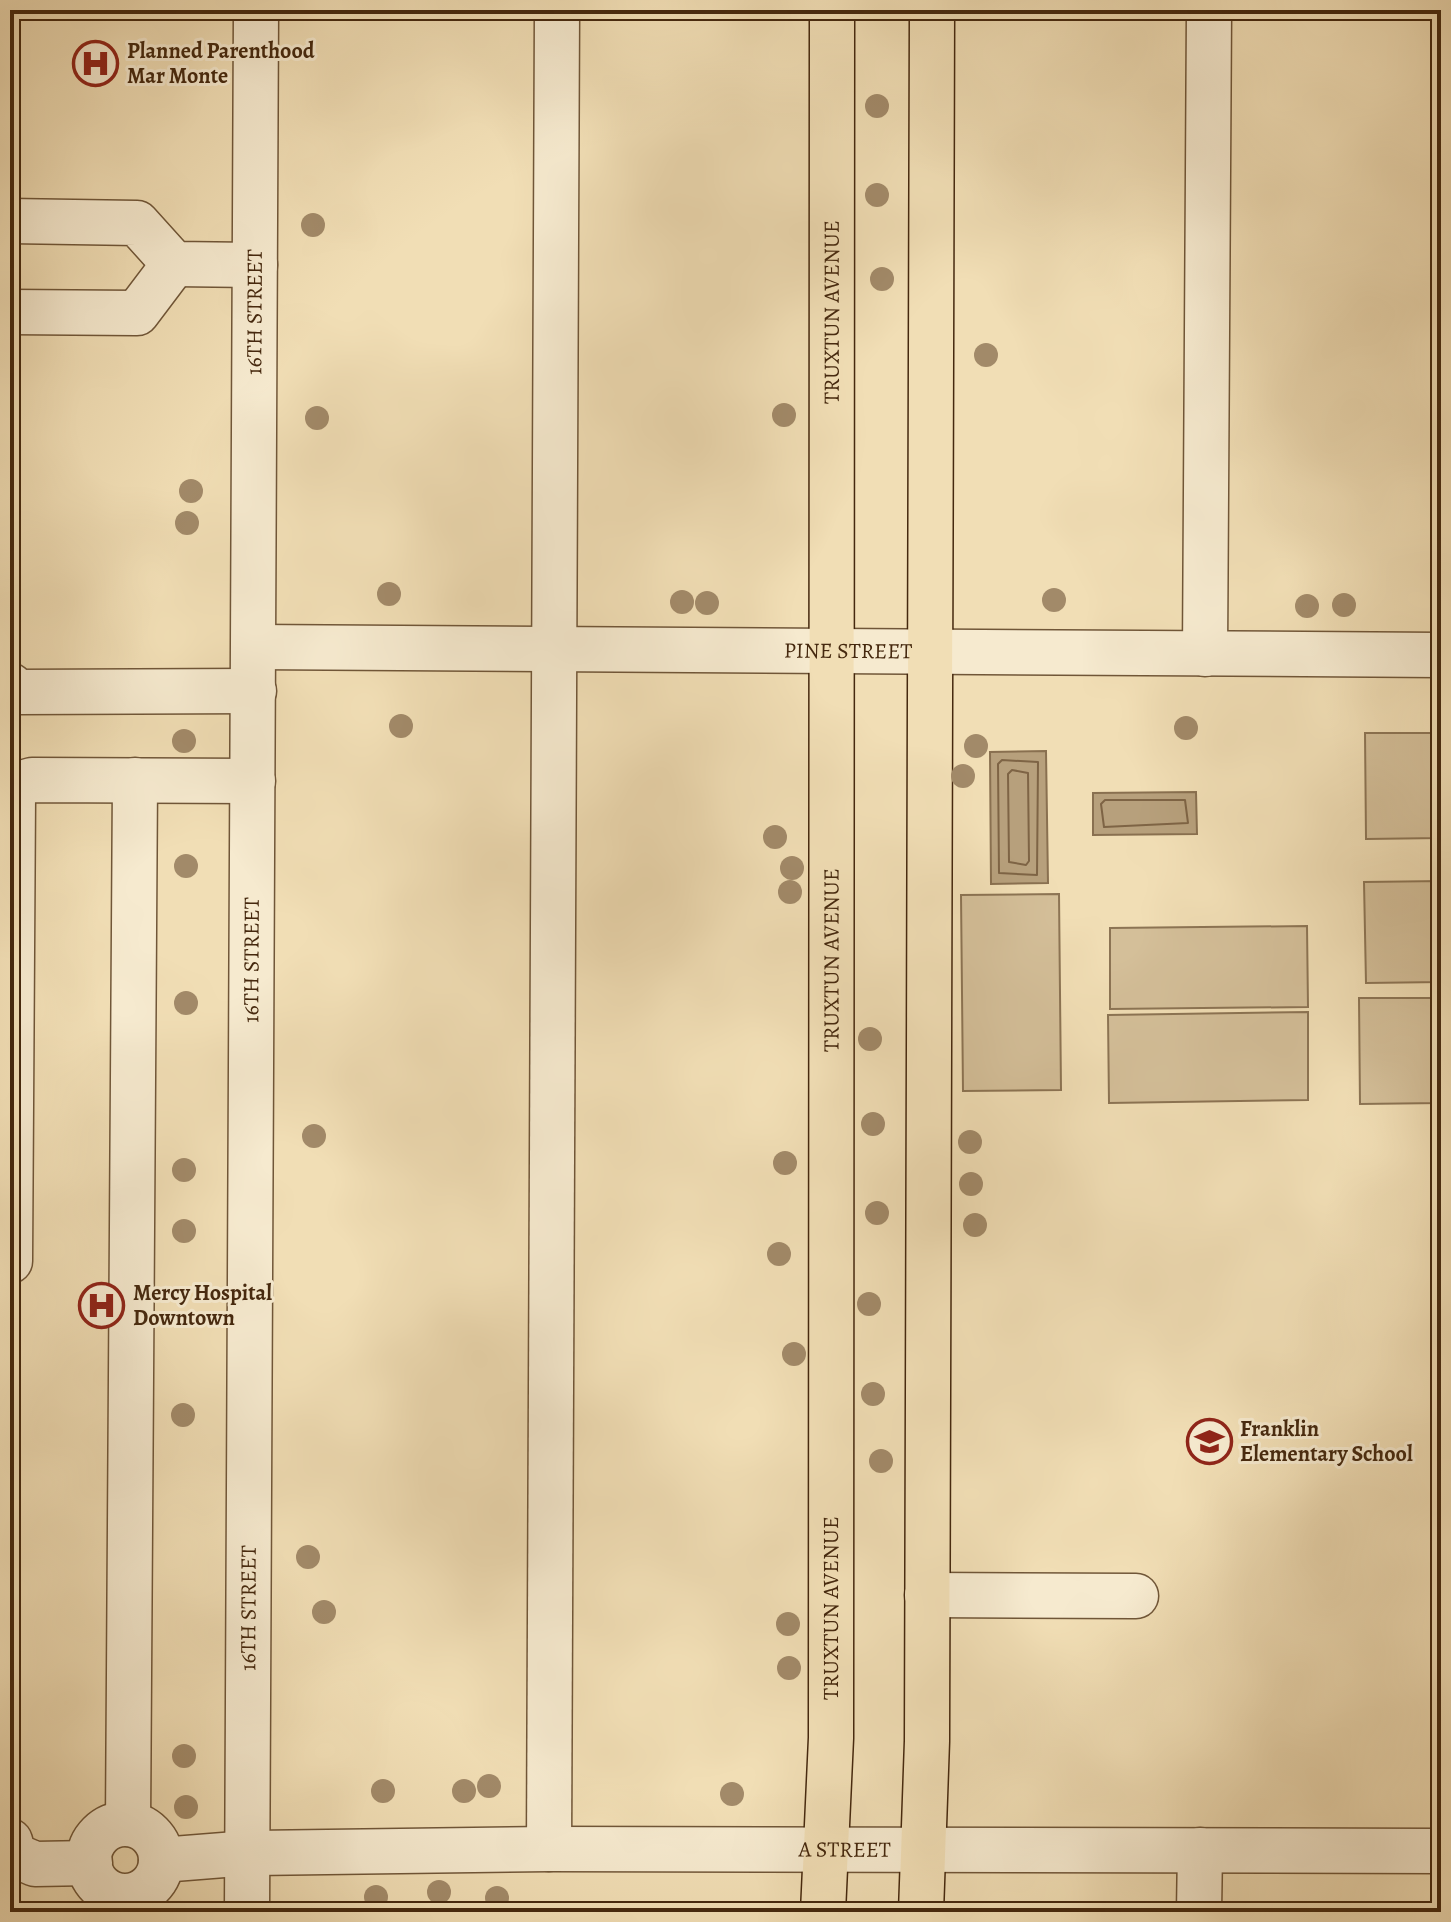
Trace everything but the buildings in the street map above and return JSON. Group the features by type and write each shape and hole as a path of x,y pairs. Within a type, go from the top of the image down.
{"main road":[{"name":"TRUXTUN AVENUE","path":"823,1912 831,1738 829,651 832,10"},
{"path":"921,1912 927,1741 932,10"}],"street":[{"name":"16TH STREET","path":"247,1912 256,10"},
{"path":"549,1849 557,10"},
{"path":"1205,654 1209,10"},
{"path":"10,221 137,223 174,264 255,265"},
{"path":"10,312 137,313 174,264"},
{"name":"PINE STREET","path":"254,647 1441,655"},
{"path":"10,685 18,692 254,691"},
{"path":"10,1261 13,796 18,784 32,780 253,781"},
{"path":"128,1824 135,780"},
{"path":"927,1595 1136,1596"},
{"path":"128,1824 149,1833 157,1843 161,1860 156,1879 148,1889 125,1897 101,1888 94,1879 90,1863 91,1846 98,1837 117,1825 128,1824"},
{"name":"A STREET","path":"161,1860 249,1853 549,1849 1441,1851"},
{"path":"1199,1912 1200,1850"},
{"path":"18,1865 90,1863"}],"shaded area":[{"path":"1365,733 1441,733 1441,838 1366,839"},
{"path":"1441,881 1441,982 1366,983 1364,882"},
{"path":"1059,894 1061,1090 963,1091 961,895"},
{"path":"1307,926 1308,1007 1110,1009 1110,928"},
{"path":"1359,998 1441,998 1441,1103 1360,1104"},
{"path":"1308,1012 1308,1100 1109,1103 1108,1015"}],"water":[{"path":"1046,751 1048,883 991,884 990,752"},
{"path":"1196,792 1197,834 1093,835 1093,793"}],"place":[{"name":"Planned Parenthood Mar Monte","path":"96,64"},
{"name":"Mercy Hospital Downtown","path":"102,1306"},
{"name":"Franklin Elementary School","path":"1209,1442"}]}
